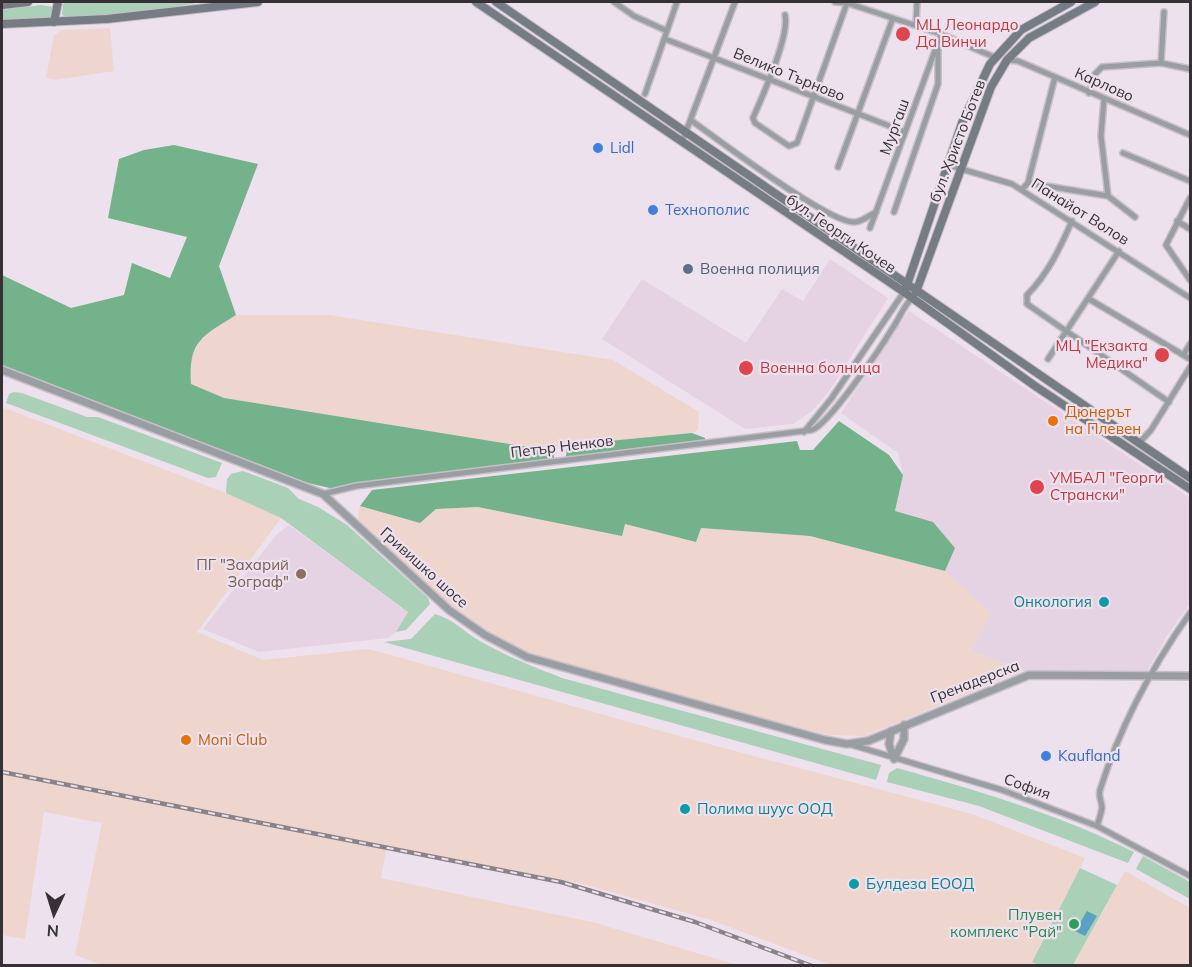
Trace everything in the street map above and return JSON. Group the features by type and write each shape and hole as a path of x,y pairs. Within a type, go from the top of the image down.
{"main road":[{"path":"2,5 28,2"},
{"path":"54,22 58,2"},
{"path":"185,11 211,2"},
{"path":"236,2 256,2"},
{"path":"2,24 185,11 256,2"},
{"name":"бул. Георги Кочев","path":"476,2 904,292 1035,386 1191,478"},
{"name":"бул. Георги Кочев","path":"496,2 917,290 1191,489"},
{"name":"бул. Христо Ботев","path":"904,292 962,123 994,57 1021,30 1058,5 1071,2"},
{"name":"бул. Христо Ботев","path":"912,298 917,290 992,87 1007,60 1029,38 1095,2"}],"street":[{"path":"614,2 634,16 667,32"},
{"path":"645,94 677,2"},
{"path":"682,142 692,121 735,2"},
{"path":"835,2 847,3 915,25 994,57"},
{"path":"915,25 917,2"},
{"path":"785,15 786,27 770,80 753,118 755,123 789,146 797,143 815,98 847,3"},
{"path":"1161,63 1164,12"},
{"path":"837,167 894,18"},
{"name":"Мургаш","path":"870,228 941,34"},
{"name":"Велико Търново","path":"665,39 905,132"},
{"path":"894,212 938,84 938,46"},
{"name":"Карлово","path":"1007,60 1056,77 1104,100 1191,135"},
{"path":"1089,93 1095,74 1102,67 1161,63 1191,69"},
{"path":"1022,189 1028,183 1056,77"},
{"path":"1104,100 1101,129 1108,196"},
{"path":"692,121 789,188 842,220 856,222 876,212"},
{"path":"733,150 740,169"},
{"path":"1123,153 1191,181"},
{"name":"Панайот Волов","path":"948,165 1022,189 1191,298"},
{"path":"1028,183 1108,196 1135,217"},
{"path":"1191,198 1166,245 1191,280"},
{"path":"1072,221 1058,252 1037,285 1027,295 1027,304 1169,402"},
{"path":"1177,221 1191,229"},
{"path":"1048,359 1119,251"},
{"path":"804,432 831,399 904,292"},
{"name":"Петър Ненков","path":"323,494 356,486 413,478 804,432 821,425 892,330 900,312 912,298"},
{"path":"1089,299 1191,359"},
{"path":"1185,354 1191,344"},
{"path":"1136,447 1191,367"},
{"name":"Гривишко шосе","path":"2,370 323,494 449,610 485,635 527,657 825,740 847,744"},
{"path":"1097,826 1102,806 1098,794 1123,725 1135,707 1150,675 1191,613"},
{"name":"Гренадерска","path":"847,744 868,741 1029,675 1191,676"},
{"path":"894,759 904,739 904,725"},
{"path":"891,731 889,744 894,759"},
{"name":"София","path":"847,744 1002,790 1097,826 1191,876"}],"shaded area":[{"path":"110,28 114,71 55,80 46,78 54,35 62,30"},
{"name":"Военна болница","path":"830,259 888,298 828,393 812,411 793,424 745,429 602,339 642,279 746,343 782,289 803,301"},
{"name":"УМБАЛ \"Георги Странски\"","path":"909,311 1190,498 1190,604 1168,634 1147,671 1023,671 971,651 991,613 945,571 954,548 895,511 903,475 898,453 841,413"},
{"path":"236,315 329,315 613,360 699,412 698,430 692,433 567,445 553,451 224,398 191,384 189,362 201,338"},
{"path":"2,407 226,493 281,518 197,632 263,660 369,649 690,739 972,814 1085,858 1032,961 1039,965 831,965 711,920 579,883 387,846 381,878 592,922 737,965 102,965 75,955 102,823 44,812 25,939 2,935"},
{"path":"360,506 420,523 436,509 478,507 622,535 625,524 696,542 700,528 810,536 945,571 991,613 971,651 1023,671 864,736 829,735 528,653 490,633 442,599 358,519"},
{"name":"ПГ \"Захарий Зограф\"","path":"289,525 408,612 396,632 388,638 259,652 203,629 276,535"},
{"path":"1125,871 1190,908 1190,965 1073,966"}],"green space":[{"path":"67,2 203,2 149,11 65,18 62,14 63,4"},
{"path":"41,5 53,7 50,19 2,22 2,10"},
{"path":"174,145 258,164 219,266 236,315 206,334 195,348 192,358 191,384 224,398 553,451 555,462 334,489 308,483 2,367 2,275 71,308 124,295 132,263 170,278 187,237 108,218 119,159 144,150"},
{"path":"14,392 87,417 98,417 222,463 216,477 208,478 6,403 9,394"},
{"path":"839,421 889,455 903,475 895,511 933,522 955,548 945,571 810,536 701,528 696,542 625,524 622,536 478,507 436,509 420,523 360,506 372,490 797,441 800,450 813,450"},
{"path":"692,433 705,438 705,443 570,460 566,457 567,445"},
{"path":"243,471 288,488 299,499 318,507 347,525 428,598 430,604 406,630 396,632 408,612 281,518 226,493 227,479 231,474"},
{"path":"435,614 500,652 562,678 881,765 876,780 384,642 411,639"},
{"path":"897,768 1047,815 1134,852 1128,863 979,806 887,782 889,773"},
{"path":"1143,856 1190,882 1190,899 1136,869"},
{"name":"Плувен комплекс \"Рай\"","path":"1080,868 1117,885 1073,965 1039,965 1032,962"}],"water":[{"path":"1087,911 1097,916 1085,936 1075,931"}],"railway":[{"path":"2,772 561,882 695,922 812,966"}],"place":[{"name":"МЦ Леонардо Да Винчи","path":"903,34"},
{"name":"Lidl","path":"598,148"},
{"name":"Технополис","path":"653,210"},
{"name":"Военна полиция","path":"688,269"},
{"name":"МЦ \"Екзакта Медика\"","path":"1162,355"},
{"name":"Военна болница","path":"746,368"},
{"name":"Дюнерът на Плевен","path":"1053,421"},
{"name":"УМБАЛ \"Георги Странски\"","path":"1037,487"},
{"name":"ПГ \"Захарий Зограф\"","path":"301,574"},
{"name":"Онкология","path":"1104,602"},
{"name":"Moni Club","path":"186,740"},
{"name":"Kaufland","path":"1046,756"},
{"name":"Полима шуус ООД","path":"685,809"},
{"name":"Булдеза ЕООД","path":"854,884"},
{"name":"Плувен комплекс \"Рай\"","path":"1074,924"}]}
